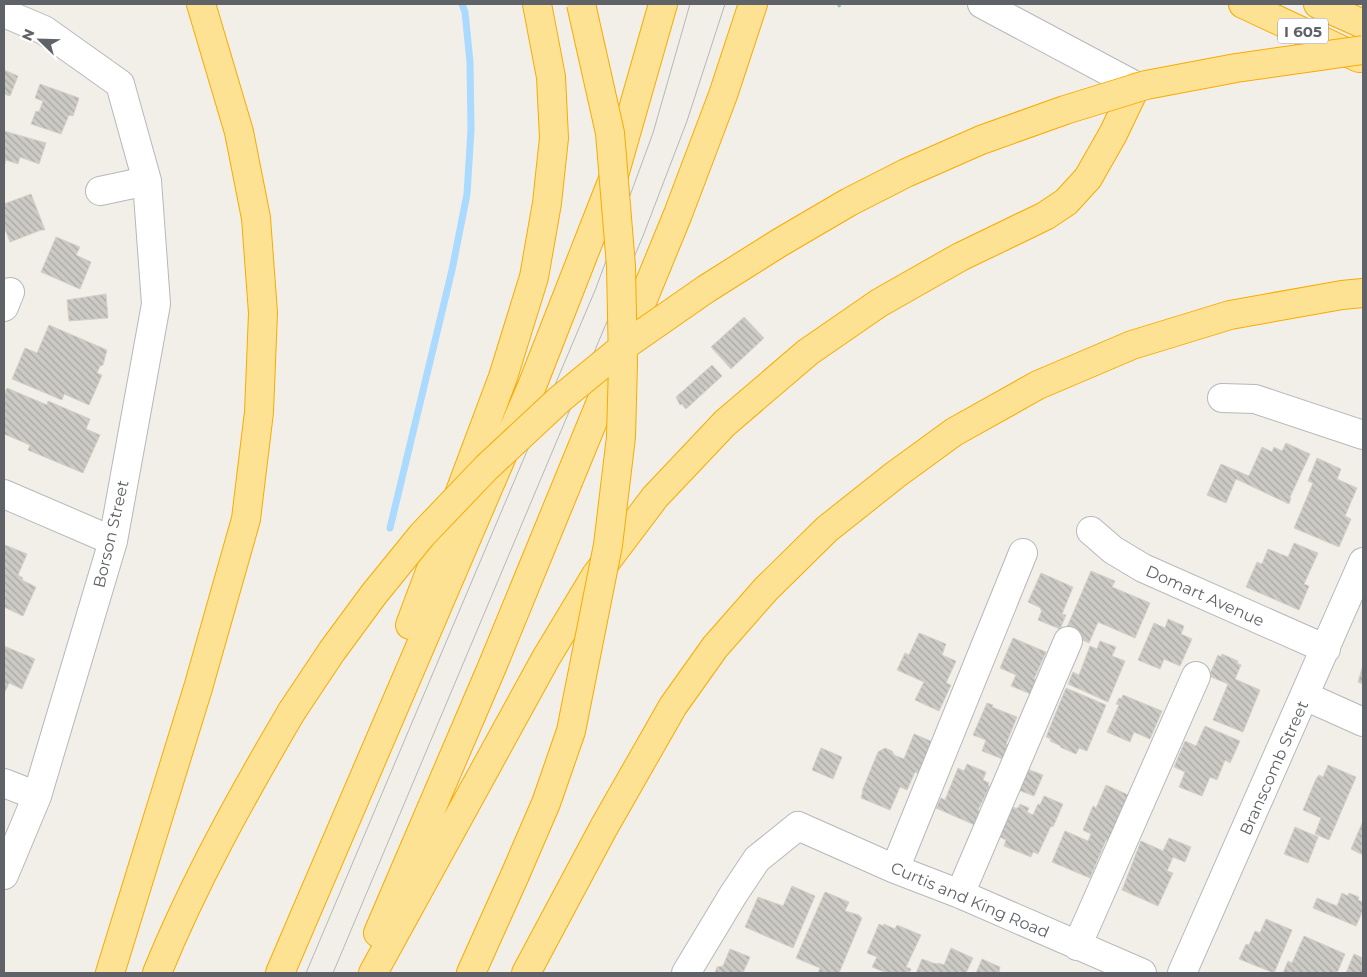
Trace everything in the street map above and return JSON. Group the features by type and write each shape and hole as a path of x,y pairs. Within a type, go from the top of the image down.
{"highway":[{"path":"110,973 198,688 246,518 259,412 262,313 256,218 239,132 201,4"},
{"path":"280,972 503,377 534,277 548,203 554,138 551,78 538,4"},
{"path":"471,973 546,803 571,731 608,545 621,437 623,364 622,266 610,133 581,4"},
{"path":"613,179 652,4"},
{"path":"280,972 532,386 613,179 663,4"},
{"path":"361,973 492,667 678,214 723,94 753,4"},
{"name":"I 605","path":"1243,4 1363,59"},
{"path":"1318,4 1363,24"},
{"path":"157,973 202,874 248,786 292,711 332,651 374,594 422,535 486,468 560,399 627,344 706,289 849,202 906,173 981,140 1065,110 1146,85 1236,68 1363,50"},
{"path":"373,973 546,658 596,575 655,497 725,423 808,352 879,303 960,257 1045,216 1066,202 1088,178 1113,134 1136,86"},
{"path":"526,973 642,758 673,706 715,647 766,589 827,529 895,475 954,432 1038,385 1132,345 1230,316 1352,294"}],"street":[{"path":"982,4 1136,86"},
{"path":"4,13 44,30 120,84 147,181 100,191"},
{"name":"Borson Street","path":"4,875 37,796 113,541 156,304 147,181"},
{"path":"1222,398 1256,399 1363,435"},
{"path":"4,494 113,541"},
{"name":"Domart Avenue","path":"1091,532 1113,550 1143,568 1326,649"},
{"path":"895,869 1023,553"},
{"name":"Branscomb Street","path":"1182,973 1363,562"},
{"path":"960,894 1068,641"},
{"path":"1077,946 1196,676"},
{"path":"1305,696 1363,722"},
{"path":"4,783 37,796"},
{"name":"Curtis and King Road","path":"686,973 757,859 798,826 1142,973"}],"building":[{"path":"4,70 18,76 10,96 4,94"},
{"path":"40,84 79,98 73,116 69,115 61,134 31,124 36,111 39,112 43,101 35,98"},
{"path":"4,131 46,143 39,164 20,157 18,164 6,160 4,166"},
{"path":"31,194 45,230 10,242 4,230 4,204"},
{"path":"56,237 80,247 76,255 91,262 80,289 41,272"},
{"path":"106,294 108,318 69,321 67,300"},
{"path":"744,317 764,338 731,369 711,347"},
{"path":"49,325 107,350 103,365 100,366 97,373 102,375 89,405 64,394 62,400 12,379 25,348 37,353"},
{"path":"712,365 722,376 686,409 682,404 680,405 676,397"},
{"path":"7,388 47,405 48,401 90,419 86,429 100,435 83,473 28,450 30,445 4,434 4,395"},
{"path":"1286,443 1310,454 1290,497 1289,504 1236,479 1226,503 1207,495 1221,464 1249,476 1262,447 1272,452 1274,447 1282,451"},
{"path":"1317,458 1341,469 1337,479 1357,488 1345,516 1351,519 1339,547 1294,528 1313,483 1308,481"},
{"path":"1294,543 1318,553 1304,584 1309,586 1299,610 1246,587 1257,562 1262,564 1268,549 1288,557"},
{"path":"5,545 27,554 18,575 23,578 22,580 36,587 23,616 4,607"},
{"path":"1091,571 1115,581 1112,587 1150,603 1135,638 1098,622 1089,643 1065,632"},
{"path":"1041,573 1073,587 1062,614 1066,615 1060,629 1038,620 1041,608 1028,602"},
{"path":"1168,619 1184,626 1181,634 1192,639 1180,666 1164,659 1160,669 1138,660 1154,623 1165,628"},
{"path":"919,633 946,644 942,655 956,661 946,683 951,685 939,711 915,700 924,682 897,670 905,653 909,655"},
{"path":"1013,638 1046,652 1034,679 1039,681 1033,695 1011,686 1016,675 1000,668"},
{"path":"1100,641 1116,647 1112,656 1125,661 1108,702 1068,684 1073,672 1079,675 1090,646 1097,649"},
{"path":"4,646 35,659 22,689 9,683 4,694"},
{"path":"1222,654 1238,661 1237,663 1241,665 1235,679 1260,690 1243,732 1213,720 1228,684 1209,676 1218,655 1221,657"},
{"path":"1363,665 1363,684 1358,682"},
{"path":"1066,688 1106,705 1087,751 1079,748 1076,754 1060,747 1046,737"},
{"path":"1123,695 1162,711 1150,739 1134,732 1130,742 1107,732 1119,705 1116,704"},
{"path":"987,703 993,705 992,707 1017,717 1006,744 1011,746 1005,760 982,751 986,740 973,735"},
{"path":"1205,726 1240,741 1230,763 1225,760 1217,780 1210,777 1202,796 1179,787 1185,772 1174,767 1185,741 1196,746"},
{"path":"914,734 933,742 919,774 915,772 907,790 900,787 890,810 861,798 878,752 885,748 892,751 894,755 904,759"},
{"path":"821,748 842,757 833,779 812,770"},
{"path":"967,764 986,772 983,780 989,783 988,786 990,786 978,810 983,812 977,826 936,808 941,798 945,800 958,768 964,771"},
{"path":"1328,765 1356,777 1329,840 1315,834 1321,818 1303,810 1316,779 1319,775 1323,777"},
{"path":"1022,767 1043,775 1034,796 1013,788"},
{"path":"1106,785 1133,797 1120,846 1106,840 1090,878 1052,862 1065,831 1088,841 1091,834 1083,830 1093,806 1096,808"},
{"path":"1044,796 1063,804 1038,854 1033,852 1031,857 1004,846 1006,840 992,833 1004,804 1018,808 1020,804 1029,808 1027,812 1033,815"},
{"path":"1363,821 1363,855 1351,849"},
{"path":"1295,827 1318,837 1308,863 1284,854"},
{"path":"1169,838 1191,847 1185,862 1173,857 1167,871 1173,873 1158,906 1122,890 1141,841 1163,851"},
{"path":"792,886 815,896 793,948 745,927 758,897 783,906"},
{"path":"825,892 849,902 845,911 859,915 862,918 839,973 818,973 820,968 796,958"},
{"path":"1342,893 1348,896 1349,893 1359,897 1358,900 1363,902 1363,910 1356,926 1313,908 1317,898 1337,906"},
{"path":"1266,919 1292,930 1274,973 1239,959 1246,944 1249,945 1255,931 1260,933"},
{"path":"879,924 895,929 897,925 921,935 906,967 911,969 909,973 887,973 872,967 877,957 867,953"},
{"path":"1304,936 1345,954 1337,973 1283,973 1288,961 1292,963"},
{"path":"951,948 973,958 966,973 916,973 922,959 944,965"},
{"path":"730,949 750,957 743,973 715,973 717,967 723,966"},
{"path":"1354,954 1363,958 1363,973 1346,973"},
{"path":"982,959 1000,967 999,973 976,973"}],"waterway":[{"path":"390,528 452,270 467,194 471,130 470,62 465,12 462,4"}],"tram line":[{"path":"306,973 596,288 653,133 690,4"},
{"path":"333,973 643,236 687,121 725,4"}]}
